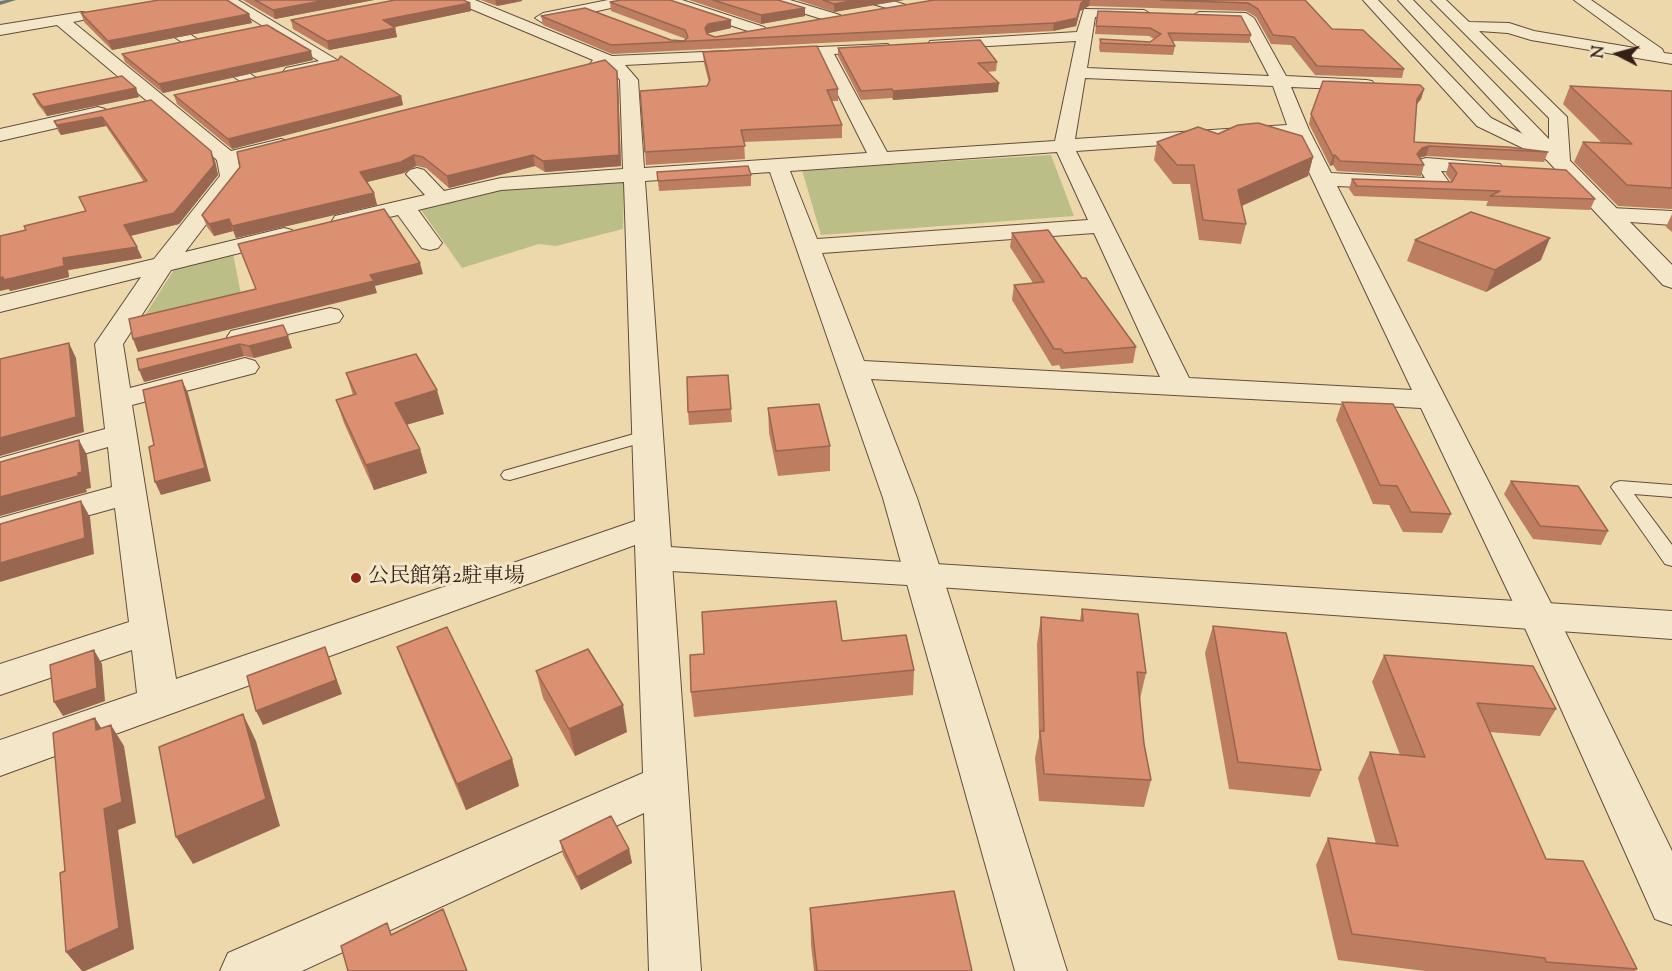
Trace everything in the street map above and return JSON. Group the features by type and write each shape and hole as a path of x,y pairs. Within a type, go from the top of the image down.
{"street":[{"path":"228,0 334,63 231,85"},
{"path":"462,0 520,23 629,80 636,96 634,175 675,971"},
{"path":"520,23 630,0"},
{"path":"668,0 764,29 725,36"},
{"path":"775,0 840,18 802,23"},
{"path":"1370,0 1484,122 1565,166"},
{"path":"1438,0 1558,117 1565,166"},
{"path":"1581,0 1669,58"},
{"path":"157,3 133,7 252,81"},
{"path":"243,9 263,5"},
{"path":"1410,5 1672,280"},
{"path":"1156,14 1090,6 1064,146 1179,387"},
{"path":"871,7 911,7"},
{"path":"587,9 618,21"},
{"path":"0,30 50,17 94,14"},
{"path":"1179,15 1246,18 1280,81 1299,130 1539,617 1672,903"},
{"path":"50,17 118,56 156,101 227,158 231,177 162,265 110,344 124,365 117,400 159,702"},
{"path":"249,31 295,22"},
{"path":"973,26 1005,35 1010,40"},
{"path":"1465,26 1509,28 1531,35 1669,58"},
{"path":"171,46 215,38"},
{"path":"917,45 1083,38 1105,41"},
{"path":"595,63 702,40"},
{"path":"595,63 894,46"},
{"path":"824,50 880,158"},
{"path":"692,57 696,74"},
{"path":"1077,73 1382,85"},
{"path":"1428,87 1450,88"},
{"path":"1534,93 1557,94"},
{"path":"0,135 112,110"},
{"path":"0,304 162,265 330,220 404,207 501,184 1299,130"},
{"path":"227,158 293,142"},
{"path":"1324,179 1440,185 1426,164 1515,169"},
{"path":"778,166 900,498 1041,971"},
{"path":"1537,170 1565,166"},
{"path":"417,174 439,198"},
{"path":"404,207 430,243"},
{"path":"1611,215 1672,218"},
{"path":"808,247 1102,226"},
{"path":"216,344 330,316"},
{"path":"117,400 245,367"},
{"path":"852,369 1432,400"},
{"path":"0,468 121,434"},
{"path":"0,529 130,493"},
{"path":"0,758 159,702 653,542 924,574 1672,626"},
{"path":"0,680 148,630"},
{"path":"246,971 665,783"}],"lane":[{"path":"510,475 648,435"},
{"path":"1672,491 1620,487 1672,559"}],"green space":[{"path":"1051,155 1074,216 821,235 802,170"},
{"path":"615,178 624,182 623,229 556,246 539,244 462,268 419,207 500,187"},
{"path":"233,254 242,299 140,323 175,268"}],"building":[{"path":"159,0 227,0 249,14 108,41 81,13"},
{"path":"255,0 326,0 273,10"},
{"path":"395,0 463,0 470,3 383,20 395,28 327,41 291,20"},
{"path":"670,0 731,20 708,24 705,28 707,34 715,37 934,0 1086,0 1081,3 1077,18 1054,23 611,45 541,16 585,8 671,40 684,41 688,37 685,30 610,2"},
{"path":"713,0 778,0 805,8 761,15"},
{"path":"823,0 856,0 834,4"},
{"path":"1161,0 1305,0 1332,29 1363,30 1404,69 1317,66 1294,37 1273,35 1258,9 1248,3"},
{"path":"1098,11 1241,16 1251,35 1168,33 1175,46 1101,43 1100,39 1150,42 1161,34 1150,28 1096,26"},
{"path":"267,25 311,51 159,84 122,54"},
{"path":"980,40 997,62 978,63 999,83 893,91 892,89 861,91 838,48"},
{"path":"817,46 838,89 827,90 842,125 741,130 745,146 645,152 640,91 707,86 710,80 703,52"},
{"path":"341,56 401,96 228,139 174,95 338,60"},
{"path":"605,60 617,71 619,155 543,161 533,155 447,176 423,157 414,155 401,162 360,172 374,193 232,226 229,219 209,224 202,215 240,167 237,152"},
{"path":"122,76 136,88 43,107 33,94"},
{"path":"1323,81 1420,85 1424,89 1417,99 1414,142 1508,147 1548,152 1429,146 1422,148 1417,154 1424,165 1340,161 1335,155 1333,156 1311,114"},
{"path":"1570,86 1672,91 1672,188 1627,185 1583,142 1632,144"},
{"path":"151,100 211,151 214,165 174,213 124,225 137,247 63,258 64,266 4,280 3,277 0,278 0,236 26,230 24,226 86,211 79,197 147,181 102,117 57,125 54,121"},
{"path":"1258,123 1302,136 1313,157 1238,190 1246,224 1203,220 1194,165 1177,165 1157,142 1198,127 1218,134 1238,125"},
{"path":"1449,163 1566,170 1595,199 1490,196 1500,191 1357,186 1352,179 1452,182 1457,173"},
{"path":"748,166 751,175 658,181 657,172"},
{"path":"384,209 420,263 370,275 374,281 133,339 129,319 256,289 238,244"},
{"path":"1471,212 1550,238 1495,270 1415,240"},
{"path":"1048,230 1136,347 1064,353 1061,349 1054,349 1014,285 1044,282 1012,233"},
{"path":"283,325 288,336 249,346 240,344 139,370 137,359"},
{"path":"69,343 76,417 0,438 0,359"},
{"path":"416,354 437,390 395,403 420,449 366,465 336,400 356,394 346,373"},
{"path":"728,375 731,409 688,412 687,377"},
{"path":"182,380 205,468 155,482 149,447 154,445 143,390"},
{"path":"1342,402 1393,404 1451,514 1411,512 1397,486 1380,485"},
{"path":"819,404 830,446 776,451 768,408"},
{"path":"79,440 82,472 78,473 78,476 0,497 0,462"},
{"path":"1511,481 1578,486 1608,531 1540,526"},
{"path":"81,501 85,538 0,563 0,524"},
{"path":"836,601 842,641 906,635 914,670 691,692 690,655 704,654 702,612"},
{"path":"1082,609 1138,614 1146,673 1137,672 1144,744 1151,780 1044,774 1040,731 1044,731 1041,617 1083,621"},
{"path":"1213,626 1286,633 1321,770 1238,762"},
{"path":"447,627 512,759 457,784 397,647"},
{"path":"325,647 336,680 256,711 247,676"},
{"path":"588,649 623,705 569,729 536,671"},
{"path":"94,650 97,688 54,702 50,665"},
{"path":"1384,655 1533,666 1556,709 1477,703 1546,859 1583,861 1637,969 1546,962 1545,958 1352,934 1328,838 1398,846 1370,752 1425,757"},
{"path":"243,714 266,799 176,837 159,747"},
{"path":"95,718 96,730 111,725 122,802 104,809 119,928 66,952 60,873 65,871 53,733"},
{"path":"611,816 629,849 577,877 560,841"},
{"path":"954,891 972,971 817,971 810,908"},
{"path":"443,909 467,971 348,971 341,946 387,923 391,935"}],"waterway":[{"path":"0,3 13,0"}],"place":[{"name":"公民館第2駐車場","path":"356,578"}]}
